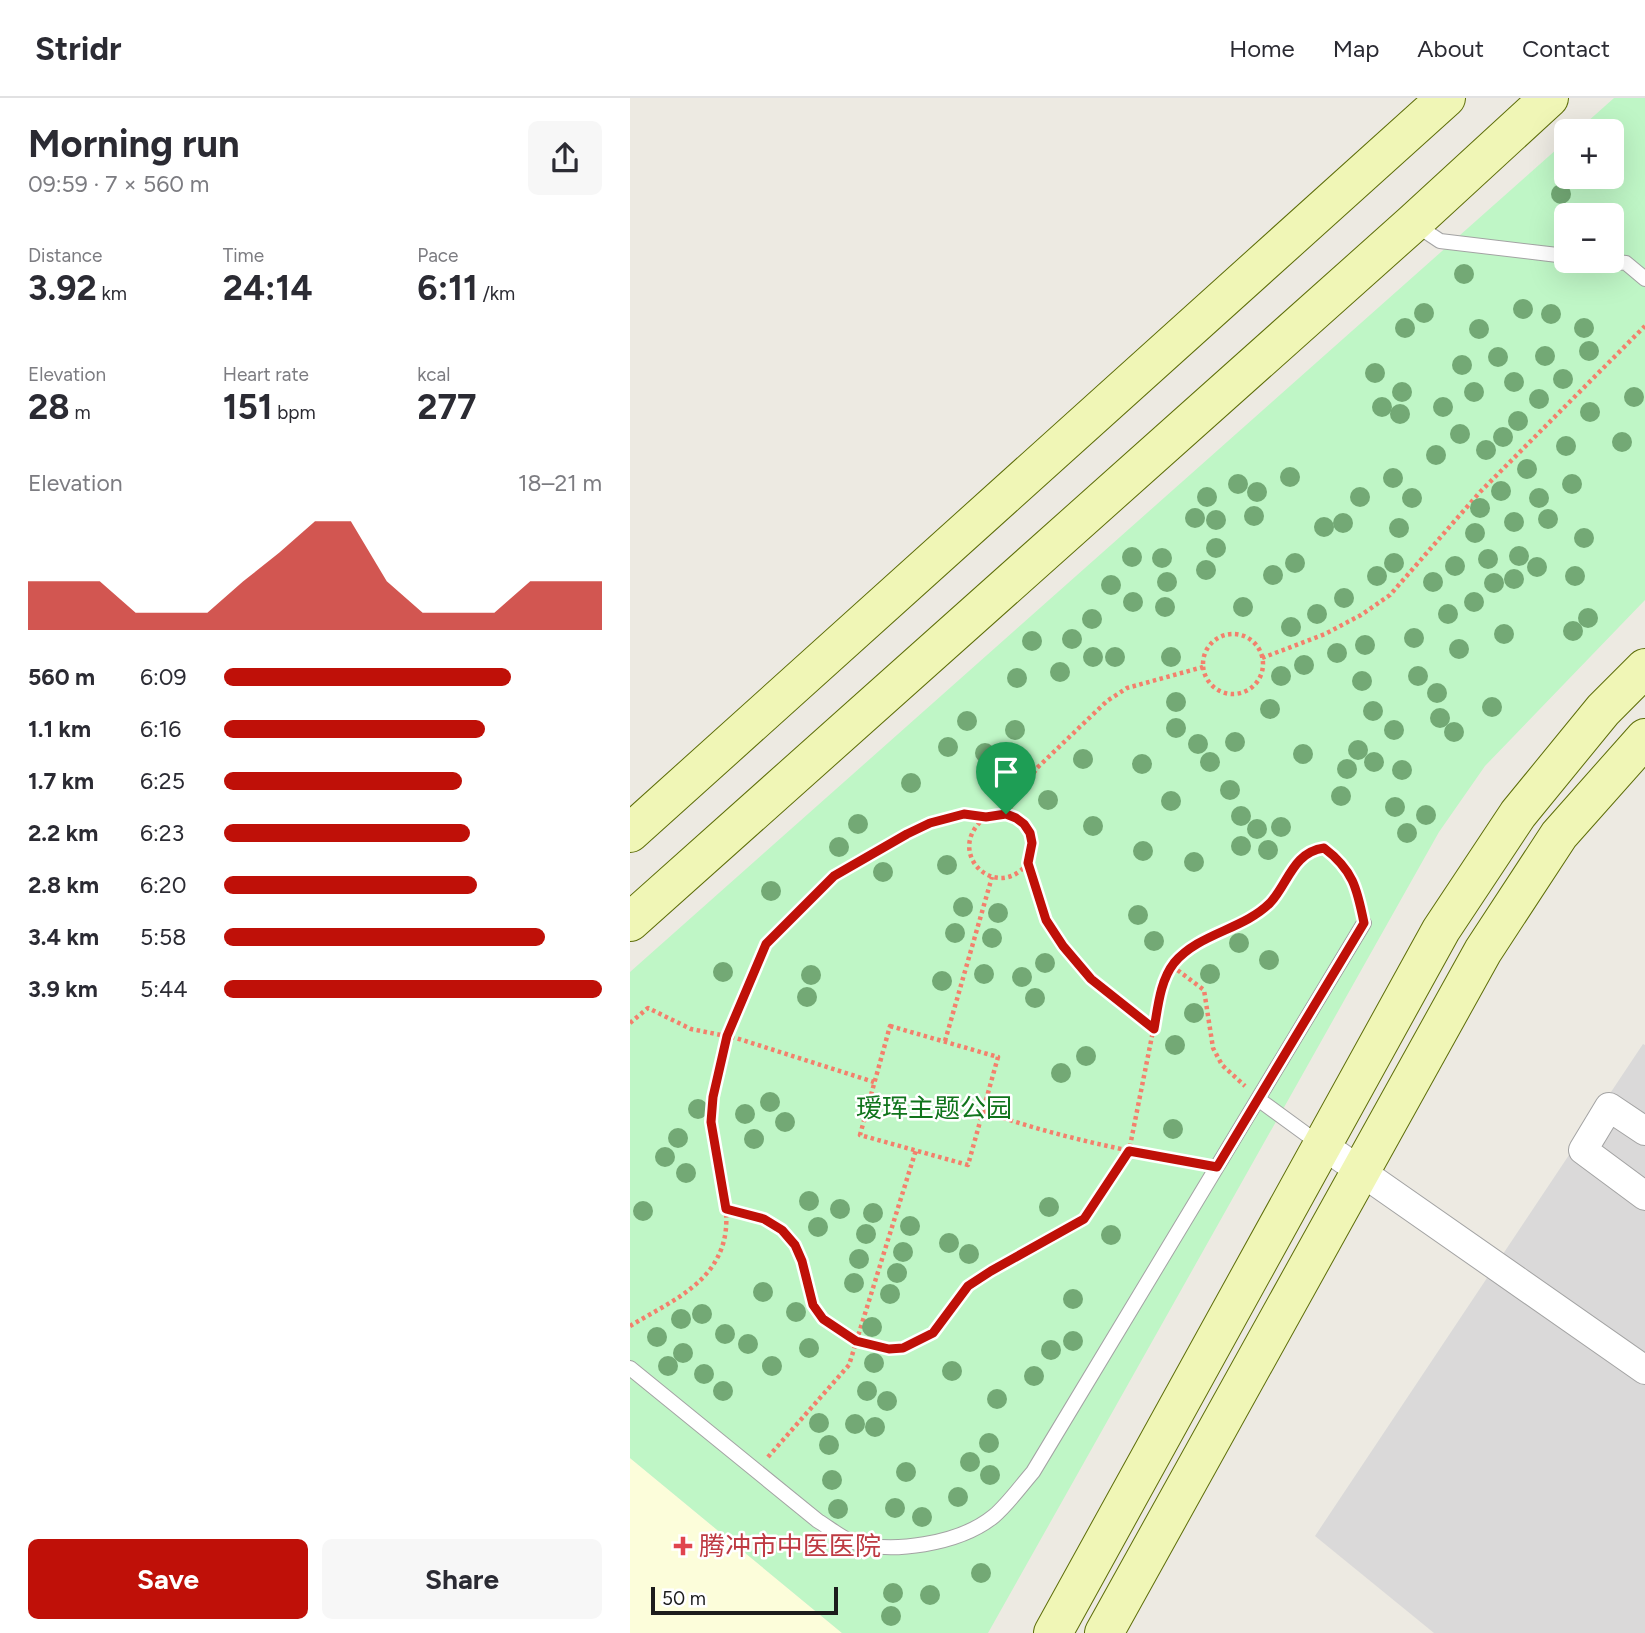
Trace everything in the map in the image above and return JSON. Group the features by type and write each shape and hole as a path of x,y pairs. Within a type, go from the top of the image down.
{"main road":[{"path":"630,833 1446,98"},
{"path":"630,922 1413,223 1549,98"},
{"path":"1052,1633 1441,930 1518,814 1603,710 1645,668"},
{"path":"1104,1633 1483,951 1559,835 1645,738"}],"street":[{"path":"1645,1131 1609,1107 1583,1150 1645,1196"},
{"path":"1323,1145 1645,1370"}],"lane":[{"path":"1413,223 1440,241 1554,255"},
{"path":"1624,263 1645,279"},
{"path":"630,1368 818,1521 847,1540 870,1546 899,1548 933,1543 969,1530 993,1517 1033,1472 1364,923"},
{"path":"1258,1099 1323,1145"}],"path":[{"path":"1262,658 1325,634 1362,615 1390,595 1480,492 1645,326"},
{"path":"1223,635 1243,636 1252,641 1262,658 1259,677 1247,691 1237,694 1219,690 1211,684 1203,667 1207,648 1223,635"},
{"path":"1006,814 1037,768 1107,701 1127,688 1203,667"},
{"path":"630,1326 691,1289 709,1270 722,1246 728,1220 711,1122 713,1097 727,1036 766,944 834,876 930,823 964,814 986,817 1006,814 1016,818 1030,833 1032,853 1021,871 1012,876 992,877 974,864 970,854 971,833 986,817"},
{"path":"726,1209 764,1219 782,1230 795,1245 802,1261 813,1305 823,1319 856,1341 889,1349 903,1348 933,1333 968,1286 1084,1219 1129,1151 1162,986 1172,966 1185,950 1255,914 1270,902 1296,863 1313,849 1324,848 1342,861 1358,891 1364,923"},
{"path":"1028,863 1046,920 1063,946 1091,979 1154,1029"},
{"path":"944,1041 992,877"},
{"path":"1172,966 1204,990 1213,1048 1222,1065 1258,1099"},
{"path":"630,1023 648,1008 691,1029 727,1036 874,1082"},
{"path":"890,1026 944,1041 998,1057 968,1165 860,1135 890,1026"},
{"path":"983,1110 1015,1122 1129,1151 1217,1167"},
{"path":"756,1471 849,1365 916,1150"}],"shaded area":[{"path":"1643,1044 1645,1633 1434,1633 1315,1536"},
{"name":"腾冲市中医医院","path":"630,1458 842,1633 630,1633"}],"green space":[{"name":"瑷珲主题公园","path":"1614,98 1645,98 1645,600 1485,766 1439,832 988,1633 842,1633 630,1458 630,972 1554,152 1554,189 1624,189 1624,119 1590,119"}],"place":[{"name":"腾冲市中医医院","path":"683,1546"}],"route":[{"path":"964,814 986,817 1006,814 1024,824 1030,833 1032,853 1028,863 1046,920 1063,946 1091,979 1154,1029 1162,986 1172,966 1185,950 1255,914 1270,902 1296,863 1313,849 1324,848 1342,861 1358,891 1364,923 1217,1167 1129,1151 1084,1219 968,1286 933,1333 903,1348 889,1349 856,1341 823,1319 813,1305 802,1261 795,1245 782,1230 764,1219 726,1209 711,1122 713,1097 727,1036 766,944 834,876 930,823 964,814"}]}
